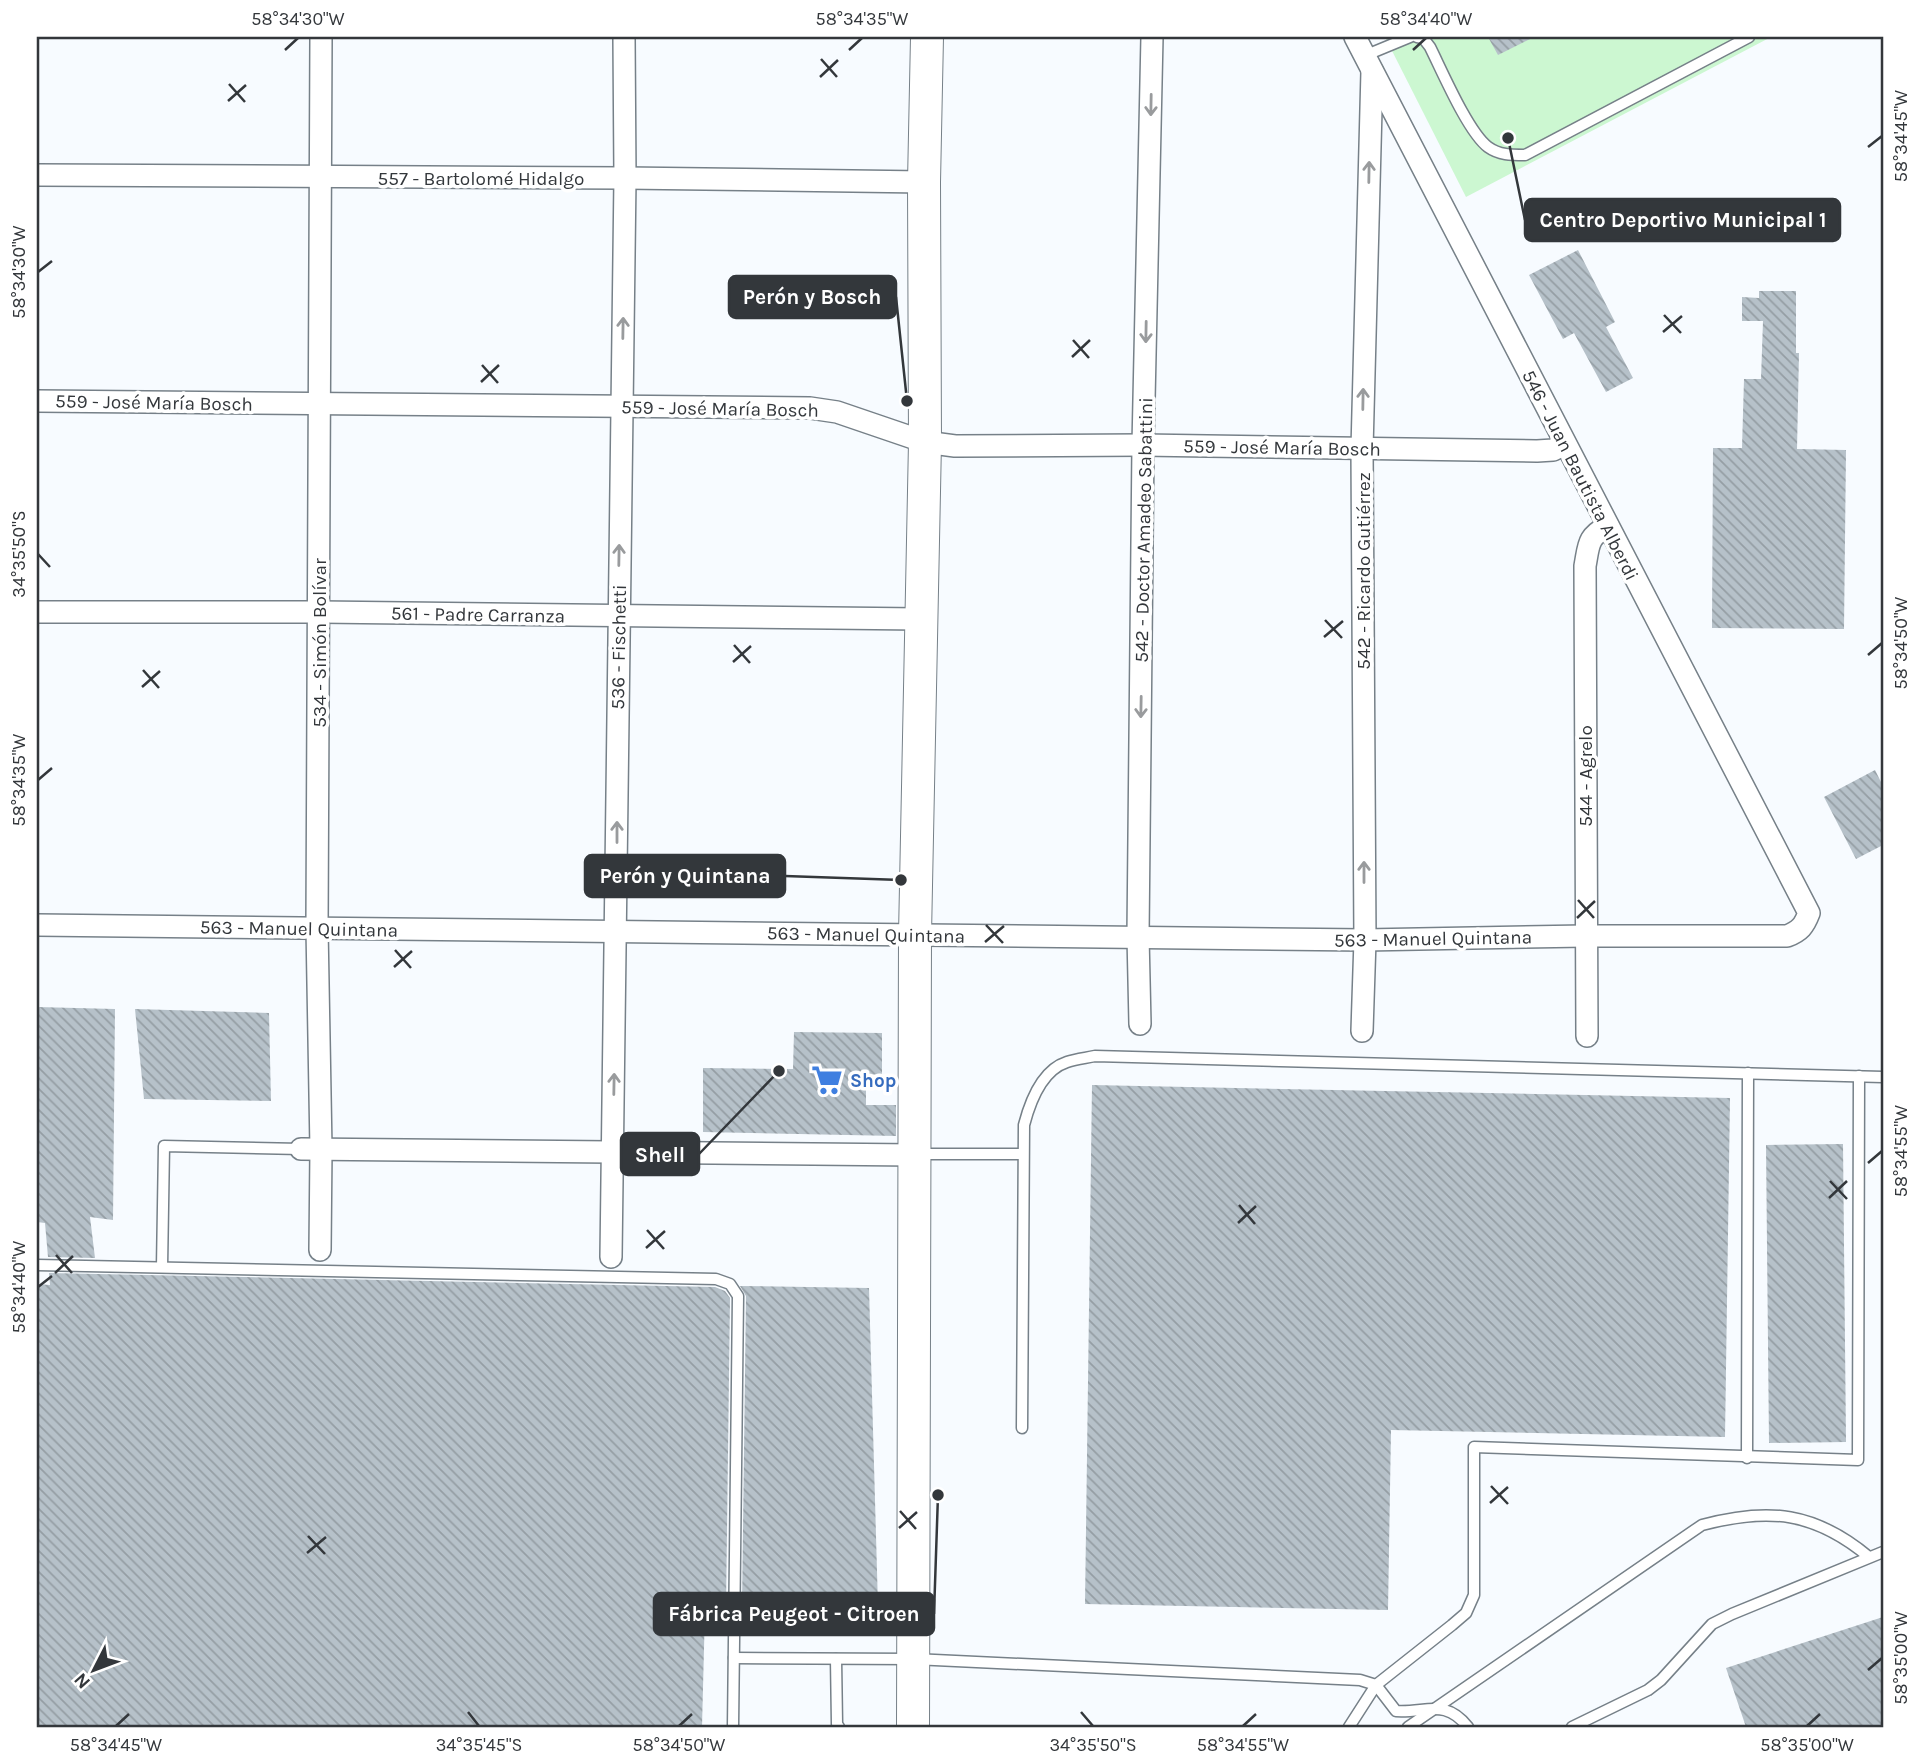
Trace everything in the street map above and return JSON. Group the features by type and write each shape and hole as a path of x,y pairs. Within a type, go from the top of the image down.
{"street":[{"name":"534 - Simón Bolívar","path":"320,1250 311,1149 317,928 320,612 321,37"},
{"name":"536 - Fischetti","path":"611,1257 625,178 624,37"},
{"path":"913,1727 915,935 925,442 927,37"},
{"name":"542 - Doctor Amadeo Sabattini","path":"1140,1024 1138,936 1143,445 1152,37"},
{"name":"546 - Juan Bautista Alberdi","path":"1364,54 1809,913"},
{"name":"542 - Ricardo Gutiérrez","path":"1362,1031 1365,940 1362,449 1364,54"},
{"name":"557 - Bartolomé Hidalgo","path":"37,175 925,182"},
{"name":"559 - José María Bosch","path":"37,401 824,409 925,442 955,446 1143,445 1537,451 1553,450 1565,444"},
{"name":"544 - Agrelo","path":"1587,1036 1585,566 1591,538 1608,526"},
{"name":"561 - Padre Carranza","path":"37,612 320,612 920,619"},
{"name":"563 - Manuel Quintana","path":"37,925 1365,940 1787,936 1804,925 1809,913"},
{"path":"311,1149 915,1154"}],"lane":[{"path":"1364,54 1410,37"},
{"path":"1418,37 1423,38 1430,47 1474,131 1487,146 1506,155 1525,155 1749,37"},
{"path":"1022,1428 1024,1125 1031,1101 1045,1078 1064,1062 1095,1056 1883,1077"},
{"path":"1747,1458 1748,1073"},
{"path":"1349,1727 1376,1685 1452,1625 1466,1612 1474,1595 1474,1447 1858,1460 1859,1076"},
{"path":"162,1267 164,1146 311,1149"},
{"path":"915,1154 1023,1154"},
{"path":"37,1265 716,1279 730,1284 738,1296 733,1727"},
{"path":"1408,1727 1702,1525 1726,1518 1765,1514 1798,1518 1846,1537 1869,1557"},
{"path":"1572,1727 1648,1690 1661,1680 1712,1624 1883,1552"},
{"path":"734,1658 914,1660 1360,1680 1376,1685 1396,1711 1437,1707 1458,1715 1468,1727"},
{"path":"836,1658 839,1727"}],"green space":[{"path":"1385,37 1771,37 1466,197"}],"building":[{"path":"1488,37 1534,37 1498,55"},
{"path":"1578,250 1615,322 1606,327 1633,378 1606,392 1574,333 1563,339 1529,275"},
{"path":"1759,291 1796,291 1796,353 1799,353 1797,449 1846,450 1844,629 1712,628 1713,448 1742,448 1744,379 1761,379 1763,321 1742,321 1742,297 1759,298"},
{"path":"1875,770 1883,786 1883,845 1856,859 1824,797"},
{"path":"37,1007 115,1009 113,1220 90,1217 95,1258 48,1257 45,1223 37,1222"},
{"path":"135,1009 269,1013 271,1101 144,1099"},
{"path":"794,1032 882,1033 882,1075 866,1074 866,1105 896,1105 896,1136 703,1132 703,1068 793,1069"},
{"path":"1092,1085 1730,1098 1725,1437 1391,1430 1388,1610 1085,1604"},
{"path":"1843,1144 1846,1442 1769,1443 1766,1145"},
{"path":"49,1273 715,1287 725,1291 730,1298 726,1608 705,1609 702,1727 37,1727 37,1284 50,1285"},
{"path":"740,1286 869,1288 878,1606 742,1608 746,1296"},
{"path":"1883,1617 1883,1727 1746,1727 1726,1668"}],"place":[{"name":"Centro Deportivo Municipal 1","path":"1508,138"},
{"name":"Perón y Bosch","path":"907,401"},
{"name":"Perón y Quintana","path":"901,880"},
{"name":"Shell","path":"779,1071"},
{"name":"Shop","path":"827,1080"},
{"name":"Fábrica Peugeot - Citroen","path":"938,1495"}]}
